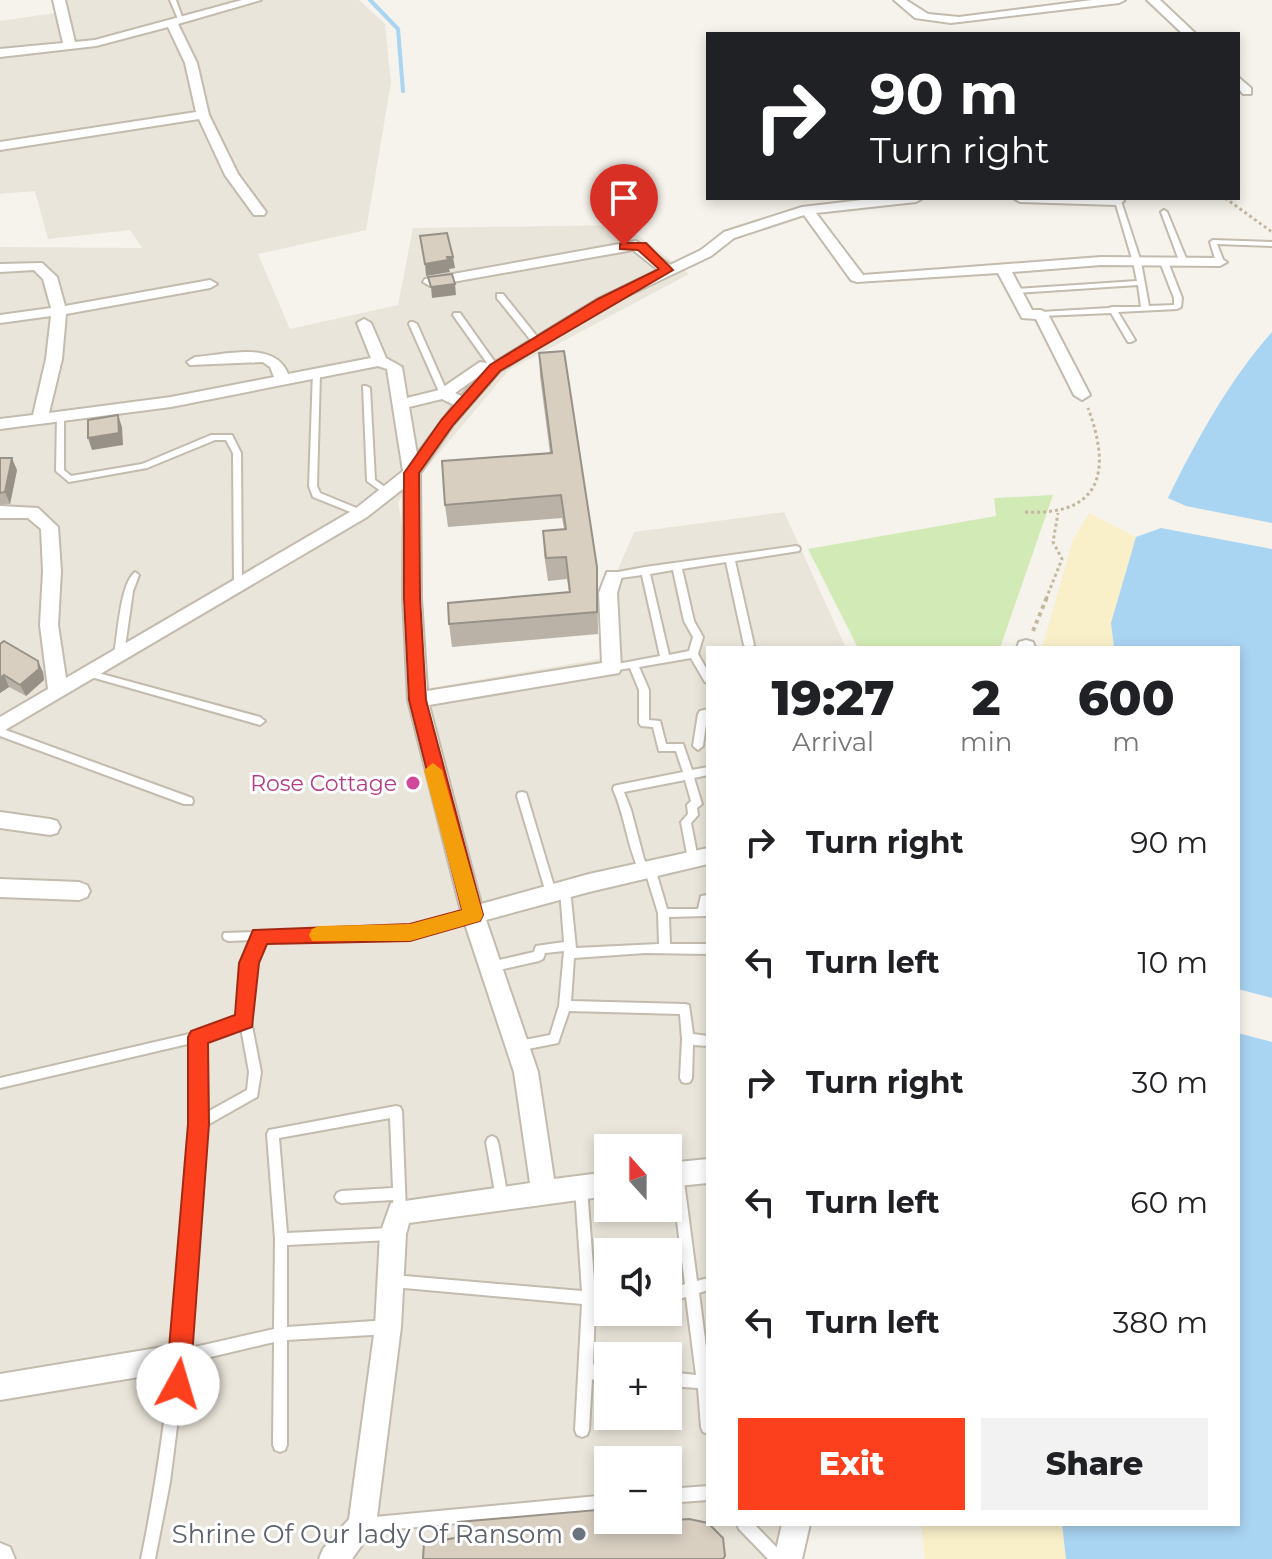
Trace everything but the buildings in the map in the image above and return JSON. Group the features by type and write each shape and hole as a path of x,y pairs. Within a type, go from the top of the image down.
{"street":[{"path":"59,0 70,46"},
{"path":"0,53 96,43 255,0"},
{"path":"900,0 907,11 933,20 1119,0"},
{"path":"1153,0 1188,32"},
{"path":"176,20 191,63 203,115 232,175 259,212"},
{"path":"0,146 203,115"},
{"path":"533,338 706,253 729,235 807,210 898,200"},
{"path":"807,210 858,278 1137,262 1220,262"},
{"path":"430,282 636,245 667,270"},
{"path":"0,268 24,265 47,271 55,280 59,312 40,419"},
{"path":"1003,268 1027,315 1041,314 1082,395"},
{"path":"0,319 59,312 210,284"},
{"path":"401,404 444,394 570,312"},
{"path":"364,323 380,361"},
{"path":"195,362 266,357 277,365 283,381"},
{"path":"0,424 283,381 380,361 394,367 412,473 412,598 418,700 473,915 526,1072 544,1194"},
{"path":"0,729 87,673 238,588 361,513 412,473 493,364"},
{"path":"444,394 463,403"},
{"path":"0,512 32,512 49,527 52,571 49,625 58,693"},
{"path":"418,700 612,668 608,593 613,576"},
{"path":"0,820 50,827"},
{"path":"473,915 558,891 701,858"},
{"path":"0,888 79,891"},
{"path":"682,1173 706,1171"},
{"path":"333,1559 362,1525 388,1327 397,1214 594,1186"},
{"path":"0,1387 181,1357"},
{"path":"788,1559 796,1526"}],"lane":[{"path":"173,0 176,20"},
{"path":"1117,200 1137,262 1145,307"},
{"path":"1164,212 1184,263"},
{"path":"1220,262 1213,242 1272,244"},
{"path":"1041,314 1177,307 1178,298 1164,262"},
{"path":"1015,291 1140,283"},
{"path":"500,296 533,338"},
{"path":"1112,309 1131,340"},
{"path":"457,315 493,364"},
{"path":"413,324 444,394"},
{"path":"316,373 313,486 316,495 361,513"},
{"path":"366,388 371,481 386,492"},
{"path":"60,417 60,471 69,479 144,466 214,437 229,437 237,453 238,588"},
{"path":"613,576 796,549"},
{"path":"730,559 749,645"},
{"path":"677,566 689,621 698,637 693,654 706,677"},
{"path":"645,570 665,659"},
{"path":"119,654 135,575"},
{"path":"612,668 693,654"},
{"path":"633,664 644,690 644,723 657,724 662,748 680,747 690,774 697,804 692,805 693,815 686,822 701,858"},
{"path":"87,673 260,721"},
{"path":"698,746 703,714 706,713"},
{"path":"0,729 188,801"},
{"path":"665,948 663,913 647,869 630,843 631,820 618,789 706,771"},
{"path":"517,1046 554,1039 565,1006 567,946 570,939 558,891 522,796"},
{"path":"663,913 703,913 706,899"},
{"path":"228,936 410,932 473,915"},
{"path":"198,1124 253,1093 255,1072 245,1021 249,963 260,936"},
{"path":"567,946 573,953 706,949"},
{"path":"490,967 539,956 540,949 567,946"},
{"path":"565,1006 685,1009 688,1039 686,1078"},
{"path":"0,1083 198,1037 245,1021"},
{"path":"148,1559 163,1492 181,1357 198,1124 198,1037"},
{"path":"688,1039 706,1041"},
{"path":"280,1445 281,1239 273,1134 396,1111 397,1214"},
{"path":"492,1142 502,1198"},
{"path":"581,1188 589,1298 582,1430"},
{"path":"341,1197 397,1214"},
{"path":"281,1239 397,1214"},
{"path":"680,1222 706,1404"},
{"path":"391,1281 594,1299"},
{"path":"682,1292 706,1285"},
{"path":"181,1357 282,1334 388,1327"},
{"path":"586,1367 594,1372"},
{"path":"682,1380 704,1382"},
{"path":"682,1495 706,1493"},
{"path":"362,1525 594,1503"},
{"path":"746,1526 778,1559"}],"path":[{"path":"1228,200 1272,232"},
{"path":"1025,512 1058,513 1088,496 1098,475 1102,447 1082,395"},
{"path":"1027,646 1062,559 1053,542 1058,513"}],"shaded area":[{"path":"52,0 359,0 385,24 391,83 366,230 258,254 290,329 398,305 413,228 624,225 689,274 509,370 398,502 430,688 600,659 608,593 634,532 784,512 845,646 706,646 706,1526 796,1526 789,1559 0,1559 0,247 142,248 130,230 48,239 35,191 0,194 0,21 55,13"}],"green space":[{"path":"1053,495 1001,646 857,646 808,549 996,516 994,498"}],"sand":[{"path":"1089,513 1136,537 1111,623 1114,646 1043,646 1073,540"},
{"path":"921,1526 1062,1526 1066,1559 925,1559"}],"water":[{"path":"1272,332 1272,523 1186,506 1168,498 1214,412"},
{"path":"1161,528 1272,549 1272,998 1240,990 1240,646 1114,646 1111,623 1136,537"},
{"path":"1240,1034 1272,1042 1272,1559 1066,1559 1062,1526 1240,1526"}],"waterway":[{"path":"370,0 398,29 403,91"}],"slow traffic":[{"path":"319,935 410,932 473,915 433,770"}],"place":[{"name":"Rose Cottage","path":"413,783"},
{"name":"Shrine Of Our lady Of Ransom","path":"579,1534"}],"route":[{"path":"178,1384 198,1124 198,1037 245,1021 248,1013 249,963 260,936 410,932 473,915 426,744 418,700 412,598 412,473 447,422 495,368 603,302 667,270 641,246 624,246"}]}
